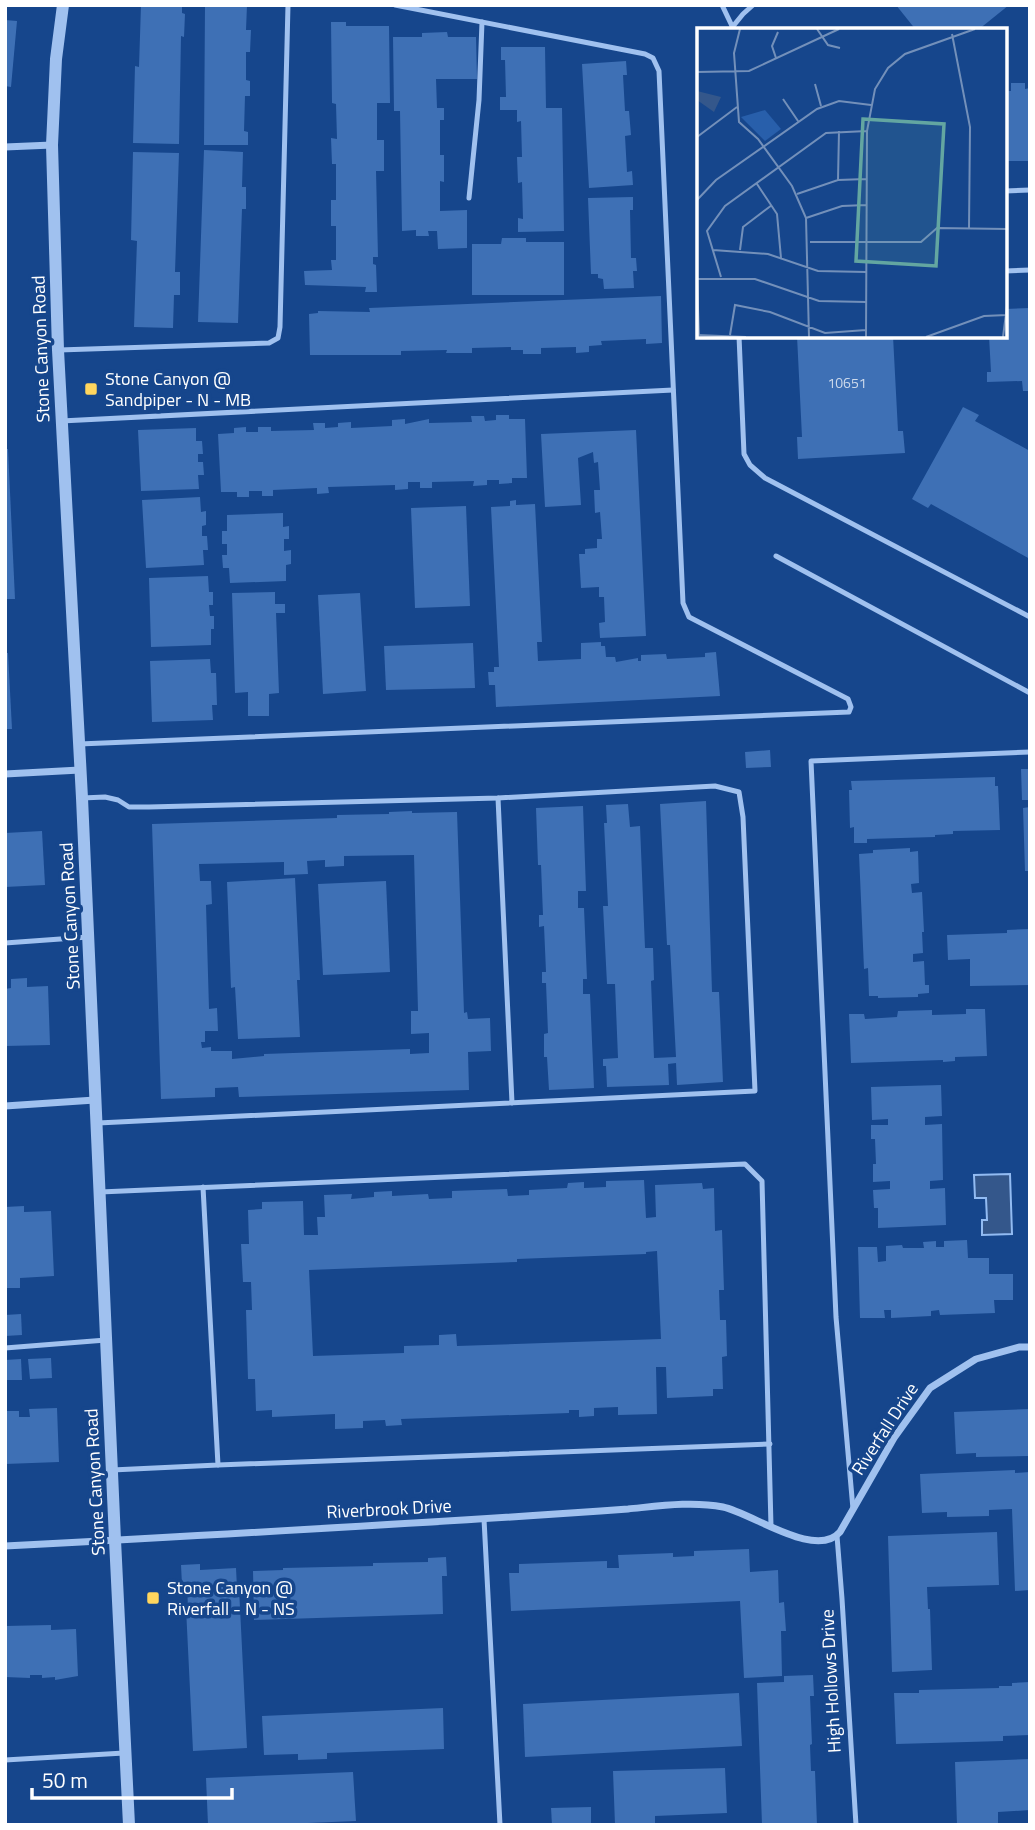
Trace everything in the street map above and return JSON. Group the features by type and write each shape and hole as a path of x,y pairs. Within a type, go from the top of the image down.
{"street":[{"name":"Stone Canyon Road","path":"63,5 52,145 58,351 82,797 129,1825"},
{"path":"5,147 52,145"},
{"path":"5,775 80,770"},
{"path":"5,1107 95,1100"},
{"name":"Riverfall Drive","path":"853,1509 894,1438 930,1388 976,1359 1018,1347 1030,1348"},
{"name":"Riverbrook Drive","path":"5,1546 484,1519 685,1504 724,1507 771,1526"},
{"path":"771,1526 795,1538 827,1540 836,1536 853,1509"}],"lane":[{"path":"58,351 269,343 278,338 288,5"},
{"path":"79,744 849,712 851,707 848,699 689,617 683,603 659,71 653,58 645,54 395,5"},
{"path":"722,5 731,28 754,5"},
{"path":"469,198 479,100 482,22"},
{"path":"1007,191 1030,190"},
{"path":"1007,271 1030,270"},
{"path":"739,338 744,454 750,465 765,478 1030,617"},
{"path":"61,421 673,390"},
{"path":"776,556 1030,693"},
{"path":"853,1509 836,1317 811,761 1030,752"},
{"path":"82,797 105,797 118,800 129,807 149,807 498,798 715,786 739,792 743,817 755,1091 97,1123"},
{"path":"498,798 512,1103"},
{"path":"5,943 88,937"},
{"path":"100,1192 745,1164 762,1181 771,1526"},
{"path":"203,1187 218,1465"},
{"path":"5,1348 106,1340"},
{"path":"112,1469 770,1444"},
{"path":"484,1519 500,1825"},
{"name":"High Hollows Drive","path":"836,1536 856,1825"},
{"path":"5,1760 126,1753"}],"water":[{"path":"1010,1174 1012,1234 982,1235 982,1220 987,1220 986,1198 975,1198 974,1175"}],"building":[{"path":"141,5 182,5 182,13 185,14 184,37 181,36 179,144 133,143 135,66 139,67"},
{"path":"205,5 247,5 246,30 251,30 250,52 246,52 246,80 250,81 250,96 245,96 244,131 248,132 248,145 204,145"},
{"path":"896,5 1009,5 980,28 914,28"},
{"path":"5,20 17,21 11,87 5,86"},
{"path":"331,22 346,22 346,26 389,26 390,103 377,103 377,140 384,140 384,171 376,171 378,257 373,257 373,264 376,265 377,292 365,292 366,287 305,285 304,271 332,270 331,260 336,260 336,226 331,226 331,200 336,200 336,164 332,164 331,138 337,139 336,104 332,103"},
{"path":"447,32 448,37 476,37 477,79 436,79 437,108 444,108 444,120 440,120 440,155 444,155 444,182 440,181 440,211 467,210 467,248 438,249 437,231 428,231 429,236 416,236 416,230 402,231 400,111 394,111 393,37 422,37 422,33"},
{"path":"501,47 545,47 546,108 562,108 564,231 518,232 518,218 523,219 522,182 518,183 517,157 522,157 521,121 517,122 517,110 500,110 500,97 506,97 505,60 501,60"},
{"path":"626,61 627,75 623,75 625,111 629,111 631,135 625,136 627,172 632,171 633,185 589,188 582,64"},
{"path":"1011,83 1025,83 1025,89 1030,88 1030,161 1007,161 1007,91 1011,91"},
{"path":"204,150 243,152 242,187 246,187 246,209 242,209 238,323 198,322"},
{"path":"133,152 179,153 175,272 180,272 180,295 174,295 173,328 134,327 137,241 131,240"},
{"path":"633,197 633,210 630,210 631,258 636,258 637,271 633,271 634,288 604,289 603,279 598,278 598,274 591,274 588,198"},
{"path":"502,238 526,238 526,242 564,242 564,295 472,295 472,244 501,244"},
{"path":"661,296 662,343 646,344 646,339 601,341 602,345 589,346 589,352 576,353 576,347 541,348 541,354 523,354 523,350 511,350 511,347 472,348 472,353 446,353 447,350 401,351 401,355 310,355 309,314 318,311 370,312 369,308"},
{"path":"1030,308 1030,391 1023,391 1022,381 987,382 987,372 991,372 989,338 1007,338 1007,309"},
{"path":"797,338 893,338 898,431 903,431 905,453 798,459 797,437 802,437"},
{"path":"963,407 979,415 975,421 1030,451 1030,559 931,504 928,508 912,499"},
{"path":"496,415 509,415 509,419 525,419 527,478 512,478 512,483 499,484 499,480 487,480 487,485 473,486 474,481 432,482 432,488 420,488 420,482 408,482 408,489 395,490 395,485 328,487 329,493 317,494 317,488 273,490 273,496 262,496 262,491 249,491 249,497 237,497 237,492 221,492 218,434 234,433 234,428 246,427 246,432 258,432 258,427 271,427 271,431 314,430 313,423 325,423 325,428 351,422 351,428 392,426 392,420 405,419 405,424 429,419 429,423 472,422 471,416 484,416 485,421 496,420"},
{"path":"196,428 196,441 202,441 203,454 198,454 198,462 203,462 204,475 198,475 199,489 141,491 138,430"},
{"path":"636,430 646,636 600,638 599,623 605,622 604,597 599,597 599,587 581,588 579,554 585,554 585,549 597,548 597,539 602,539 600,512 595,513 594,490 600,490 598,462 594,463 593,452 578,458 581,505 545,507 541,434"},
{"path":"5,449 8,449 15,599 5,599"},
{"path":"200,497 201,512 206,511 206,525 202,526 202,536 207,536 208,550 203,550 204,565 146,568 142,500"},
{"path":"516,500 516,505 535,504 542,642 537,642 538,661 581,659 581,643 601,642 601,646 605,646 606,657 615,657 616,662 638,658 638,661 641,661 641,655 666,654 667,659 705,657 705,653 716,652 720,696 496,707 495,685 489,685 488,672 494,672 494,667 499,667 491,507 510,506 510,501"},
{"path":"466,506 470,606 415,608 411,508"},
{"path":"283,513 283,527 289,526 289,539 284,539 284,551 291,550 291,564 286,565 286,581 230,583 229,568 223,568 222,555 227,555 227,544 222,544 222,531 227,531 227,515"},
{"path":"208,576 209,592 213,592 213,605 209,605 210,616 214,616 211,645 151,647 149,578"},
{"path":"275,592 275,604 285,604 285,613 276,613 279,693 269,694 269,716 248,716 248,692 235,693 232,593"},
{"path":"360,593 366,691 323,694 318,595"},
{"path":"473,643 475,688 386,690 384,646"},
{"path":"5,653 8,653 12,729 5,729"},
{"path":"210,659 211,673 216,673 217,705 212,705 213,720 152,722 150,661"},
{"path":"770,750 771,767 746,768 745,752"},
{"path":"1021,769 1030,769 1030,800 1022,800"},
{"path":"995,777 995,786 998,786 1000,830 953,831 953,834 935,837 867,839 867,843 854,843 854,827 850,828 851,781"},
{"path":"706,801 712,992 719,992 723,1082 677,1085 676,1063 668,1064 669,1085 607,1087 603,1059 618,1058 615,984 607,984 603,906 608,906 604,823 607,823 606,805 628,804 630,827 640,826 645,948 653,948 654,980 651,981 654,1058 676,1057 660,804"},
{"path":"583,806 586,891 578,891 578,908 584,908 587,979 583,979 583,994 590,994 594,1088 549,1090 547,1057 544,1057 544,1034 548,1033 546,983 542,983 542,972 546,972 544,926 539,927 539,915 543,915 536,808"},
{"path":"1030,807 1030,871 1025,871 1023,808"},
{"path":"457,812 464,1013 467,1012 468,1019 490,1018 491,1051 468,1052 469,1090 239,1097 238,1087 215,1088 215,1097 161,1099 152,824 337,818 337,815","holes":["414,855 418,1011 411,1011 411,1034 429,1033 429,1053 410,1054 410,1049 264,1054 232,1059 232,1051 202,1048 205,1031 218,1031 217,1008 209,1009 206,905 212,904 211,881 200,881 199,864 284,862 284,875 308,874 307,861 325,860 325,867 344,866 344,856"]},
{"path":"42,831 45,885 5,887 5,833"},
{"path":"910,848 910,852 918,851 919,883 911,884 912,893 922,892 924,932 923,953 913,954 913,962 924,961 925,985 929,985 929,993 918,994 918,997 869,996 868,968 864,969 859,854 873,853 873,850"},
{"path":"295,878 300,1037 238,1039 235,987 231,988 227,882"},
{"path":"386,881 390,972 323,975 318,884"},
{"path":"1030,929 1030,985 970,986 970,959 948,960 947,935 1007,933 1007,930"},
{"path":"27,978 27,987 48,986 50,1045 5,1046 5,989 11,988 11,979"},
{"path":"966,1009 985,1009 987,1056 955,1057 955,1061 943,1062 851,1063 849,1014 864,1014 865,1019 897,1017 898,1011 932,1010 932,1015 966,1014"},
{"path":"941,1085 942,1116 925,1117 925,1125 942,1124 943,1180 930,1181 930,1189 945,1188 946,1225 878,1228 878,1208 874,1208 873,1190 890,1189 890,1181 873,1182 873,1164 876,1164 875,1139 871,1139 871,1125 888,1125 888,1119 872,1120 871,1087"},
{"path":"644,1180 646,1218 656,1217 655,1185 702,1183 703,1189 714,1188 715,1231 722,1230 724,1290 719,1290 720,1320 726,1320 727,1356 722,1357 723,1389 713,1389 713,1396 667,1398 666,1367 656,1367 657,1414 618,1415 618,1407 594,1408 594,1416 579,1417 579,1410 569,1410 569,1413 401,1419 402,1425 386,1426 385,1420 363,1421 363,1428 335,1429 335,1414 272,1417 272,1410 256,1411 255,1379 248,1379 246,1310 252,1310 251,1282 243,1282 241,1244 249,1244 248,1210 262,1209 262,1202 303,1201 304,1235 318,1235 317,1217 325,1217 324,1195 352,1194 351,1199 374,1197 374,1192 392,1191 392,1196 428,1194 429,1199 452,1198 452,1191 507,1189 508,1196 529,1195 529,1190 567,1188 568,1183 584,1182 584,1188 606,1187 606,1181","holes":["657,1251 661,1339 457,1346 456,1334 439,1335 439,1345 404,1346 404,1353 313,1356 309,1270 517,1262 517,1259 646,1254"]},
{"path":"24,1206 24,1212 51,1211 54,1276 20,1278 20,1288 5,1288 5,1207"},
{"path":"967,1240 968,1258 989,1258 989,1274 1013,1274 1013,1300 994,1300 995,1313 940,1315 939,1310 931,1311 931,1316 891,1318 891,1310 884,1310 885,1318 860,1318 858,1247 877,1247 878,1262 886,1261 886,1246 924,1248 923,1242 936,1241 936,1247 944,1247 944,1241"},
{"path":"21,1314 22,1335 5,1336 5,1315"},
{"path":"51,1358 52,1378 30,1379 28,1359"},
{"path":"21,1359 22,1380 5,1380 5,1360"},
{"path":"57,1408 59,1462 5,1464 5,1411 19,1411 19,1417 30,1417 29,1409"},
{"path":"1030,1409 1028,1456 976,1457 976,1453 956,1454 954,1412"},
{"path":"1015,1470 1015,1473 1030,1472 1030,1590 1015,1591 1012,1509 989,1510 989,1516 947,1517 947,1512 922,1513 920,1474"},
{"path":"997,1532 999,1585 927,1587 932,1670 892,1672 888,1536"},
{"path":"749,1549 750,1572 778,1570 779,1603 784,1602 786,1631 781,1631 782,1676 744,1678 740,1601 511,1611 509,1573 519,1573 519,1564 607,1561 607,1568 619,1568 618,1555 673,1553 673,1557 694,1556 694,1551"},
{"path":"446,1557 447,1576 442,1576 443,1614 254,1620 253,1571 373,1566 373,1563 428,1562 428,1558"},
{"path":"200,1564 200,1570 236,1568 247,1748 193,1751 187,1585 182,1585 181,1565"},
{"path":"51,1625 51,1630 76,1629 78,1676 55,1680 55,1677 42,1678 42,1675 30,1675 30,1678 5,1677 5,1626"},
{"path":"813,1675 810,1745 811,1771 815,1771 817,1825 762,1825 757,1683 784,1682 784,1676"},
{"path":"1030,1682 1030,1735 1003,1736 1003,1741 896,1744 894,1693 999,1688 1012,1686 1012,1683"},
{"path":"739,1693 742,1746 525,1757 523,1704"},
{"path":"443,1708 444,1749 327,1753 327,1759 298,1760 298,1754 264,1755 262,1716"},
{"path":"1030,1759 1030,1810 998,1812 998,1825 957,1825 955,1762"},
{"path":"725,1768 727,1813 655,1816 655,1825 615,1825 613,1771"},
{"path":"353,1772 356,1821 208,1825 206,1778"},
{"path":"591,1807 591,1825 552,1825 551,1808"}],"place":[{"name":"Stone Canyon @ Sandpiper - N - MB","path":"91,389"},
{"name":"Stone Canyon @ Riverfall - N - NS","path":"153,1598"}]}
